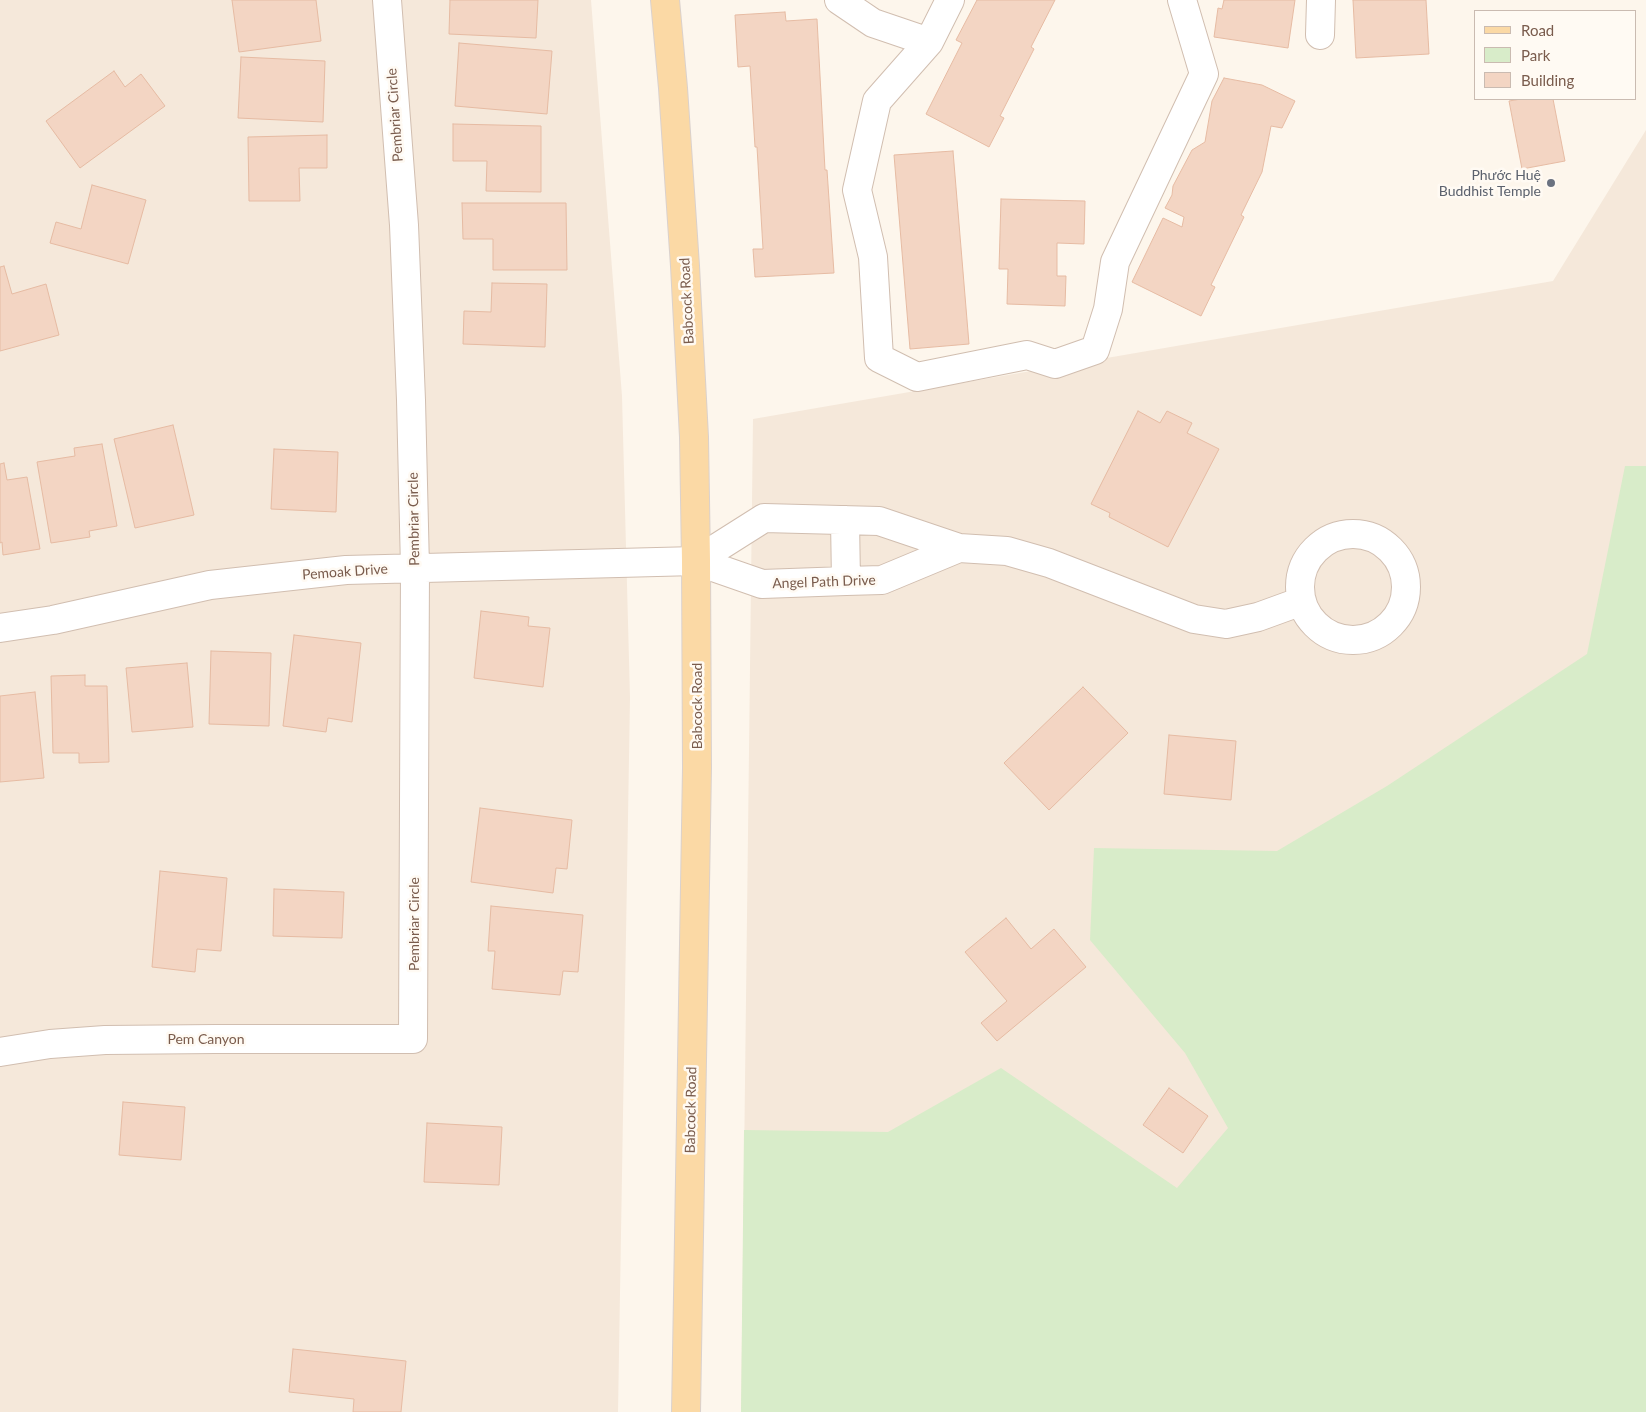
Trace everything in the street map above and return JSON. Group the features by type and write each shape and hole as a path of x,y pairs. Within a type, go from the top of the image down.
{"main road":[{"name":"Babcock Road","path":"665,0 685,266 694,437 696,561 697,768 686,1412"}],"street":[{"name":"Pembriar Circle","path":"386,0 404,225 411,400 415,568 413,1039"},
{"path":"839,0 873,23 929,42"},
{"path":"950,0 929,42 877,101 857,190 873,258 879,358 917,377 1027,355 1055,364 1095,350 1108,309 1115,262 1204,74 1182,0"},
{"path":"1320,0 1320,35"},
{"name":"Angel Path Drive","path":"696,561 764,518 878,520 959,548 1007,551 1049,563 1194,619 1226,624 1258,617 1302,602"},
{"path":"845,520 846,581"},
{"name":"Angel Path Drive","path":"696,561 762,584 882,580 959,548"},
{"name":"Pemoak Drive","path":"0,628 53,620 210,584 346,570 696,561"},
{"name":"Pem Canyon","path":"0,1052 50,1044 105,1040 215,1038 413,1039"}],"shaded area":[{"path":"0,0 591,0 622,396 630,698 618,1412 0,1412"},
{"path":"1646,130 1646,1412 741,1412 753,419 1553,281"}],"green space":[{"path":"1625,466 1646,466 1646,1412 741,1412 744,1130 888,1132 1001,1068 1177,1188 1228,1128 1185,1053 1090,940 1094,848 1277,851 1387,786 1587,654"}],"building":[{"path":"232,0 316,0 321,41 239,52"},
{"path":"450,0 538,0 536,38 449,34"},
{"path":"977,0 1055,0 1031,47 1034,49 1000,116 1004,118 989,147 926,114 962,43 956,40"},
{"path":"1224,0 1295,0 1288,48 1214,37 1218,8 1222,9"},
{"path":"1353,0 1426,0 1429,54 1356,58"},
{"path":"785,12 786,21 817,19 825,170 827,170 834,273 755,277 753,249 763,249 757,147 755,147 750,66 738,67 735,15"},
{"path":"459,43 552,51 547,114 455,106"},
{"path":"241,57 325,61 323,122 238,118"},
{"path":"114,71 125,87 141,74 165,106 80,168 46,121"},
{"path":"1224,78 1262,85 1295,101 1282,128 1271,126 1262,172 1241,215 1244,217 1211,285 1215,287 1201,316 1132,282 1163,218 1182,227 1184,217 1165,208 1172,195 1173,186 1192,150 1205,142 1212,101"},
{"path":"1553,100 1565,161 1522,169 1509,101"},
{"path":"453,124 541,126 541,192 486,191 487,161 453,161"},
{"path":"327,135 327,168 299,168 300,201 249,201 248,137"},
{"path":"953,151 969,344 910,349 894,155"},
{"path":"92,185 146,200 128,264 50,243 56,222 81,229"},
{"path":"1001,199 1085,201 1084,244 1057,243 1057,276 1066,276 1065,306 1007,304 1008,269 999,269"},
{"path":"462,203 566,203 567,270 493,270 493,239 463,239"},
{"path":"4,266 12,294 46,284 59,335 0,351 0,267"},
{"path":"492,283 547,284 545,347 463,344 464,311 491,312"},
{"path":"1138,411 1160,423 1167,411 1192,423 1187,433 1219,449 1168,547 1109,517 1110,513 1091,504"},
{"path":"173,425 194,515 135,528 114,439"},
{"path":"102,444 117,526 89,531 90,537 51,543 37,462 75,456 74,448"},
{"path":"274,449 338,452 336,512 271,509"},
{"path":"4,463 7,480 27,477 40,549 3,555 2,542 0,543 0,464"},
{"path":"481,611 529,617 528,626 550,628 543,687 474,678"},
{"path":"294,635 361,643 352,722 328,718 326,732 283,726"},
{"path":"211,651 271,653 269,726 209,724"},
{"path":"187,663 193,727 132,732 126,668"},
{"path":"85,675 85,686 107,686 109,762 79,763 79,753 53,753 51,676"},
{"path":"1083,687 1128,733 1049,810 1004,763"},
{"path":"35,692 44,778 0,782 0,696"},
{"path":"1169,735 1236,741 1231,800 1164,794"},
{"path":"480,808 572,820 567,869 556,868 553,893 471,882"},
{"path":"160,871 227,878 221,951 197,949 195,972 152,967"},
{"path":"274,889 344,892 342,938 273,936"},
{"path":"491,906 583,915 578,972 563,971 560,995 492,989 495,951 488,951"},
{"path":"1006,918 1031,949 1054,929 1086,967 997,1041 981,1023 1007,1001 965,952"},
{"path":"1169,1088 1208,1116 1183,1153 1143,1125"},
{"path":"123,1102 185,1107 181,1160 119,1155"},
{"path":"427,1123 502,1127 499,1185 424,1182"},
{"path":"293,1349 406,1361 401,1412 353,1412 354,1399 289,1392"}],"place":[{"name":"Phước Huệ Buddhist Temple","path":"1551,183"}]}
